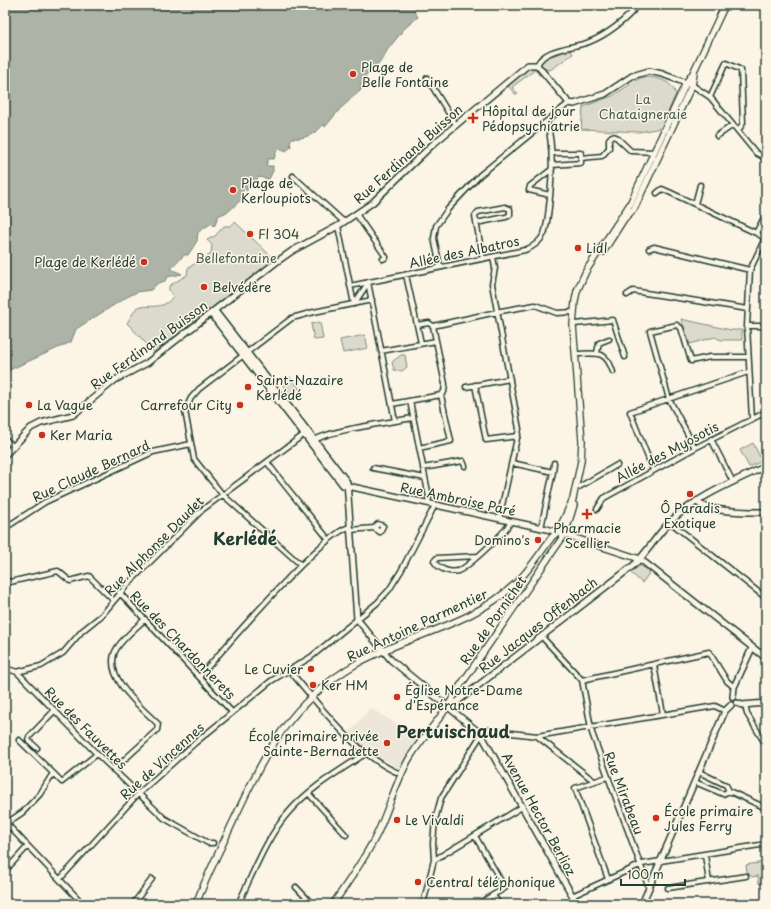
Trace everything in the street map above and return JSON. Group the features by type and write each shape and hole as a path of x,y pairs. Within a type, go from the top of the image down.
{"main road":[{"path":"689,84 726,5"},
{"name":"Rue Antoine Parmentier","path":"196,904 264,758 290,719 312,697 354,665 382,651 465,617 493,602 520,579 552,537 558,532 568,510 579,474 582,441 574,340 574,301 580,282 619,219 626,211 689,84"},
{"name":"Rue de Pornichet","path":"335,903 366,854 378,831 401,774 420,742 448,708 456,692 565,534 579,487 584,442 575,324 578,299 584,281 624,219 634,209 689,84"}],"street":[{"path":"569,103 537,65 541,58 552,52 588,42 613,29 638,5"},
{"path":"710,97 726,63 741,70 743,123 738,130"},
{"name":"Rue Ferdinand Buisson","path":"5,455 36,425 73,415 115,380 147,363 292,252 338,226 372,203 456,124 525,67 528,65 537,65"},
{"path":"440,267 434,238 436,226 448,209 480,175 569,103 580,103 605,94 632,76 649,71 689,84 710,97 756,153 766,158"},
{"path":"427,78 456,124"},
{"name":"Allée des Albatros","path":"350,286 525,250 541,239 546,225 552,167 551,135 547,121"},
{"path":"717,136 733,124"},
{"path":"581,158 602,156 609,148 609,139 612,136 616,137 631,151 654,152"},
{"path":"550,195 529,190 530,186 552,167 581,163 581,153 552,153"},
{"path":"293,176 344,222"},
{"path":"695,204 700,185"},
{"path":"657,194 662,189 765,237 750,270 747,326 748,372 752,419"},
{"path":"476,223 506,217 510,215 510,209 505,207 478,212 475,216 476,223 483,259"},
{"path":"356,214 386,257 383,259"},
{"path":"756,233 766,214"},
{"path":"338,226 354,304"},
{"path":"649,249 654,247 750,270"},
{"path":"493,257 495,268 492,284 519,429 499,519"},
{"path":"406,275 421,343"},
{"path":"354,304 368,282"},
{"path":"368,282 395,421"},
{"path":"627,295 633,291 748,309"},
{"path":"301,565 222,494 194,459 185,411 190,398 292,318 299,315 372,300"},
{"path":"417,325 429,323 433,326 535,305 557,313 574,312"},
{"path":"213,312 306,433 347,482 357,620 382,651 448,708 481,734"},
{"path":"575,324 613,320 625,357"},
{"path":"695,448 669,399 650,331 670,325 677,325 681,328 691,361 710,357 748,357"},
{"path":"392,404 441,395 444,392 445,384 433,326"},
{"path":"747,326 766,326"},
{"path":"597,353 599,343 609,339"},
{"path":"381,351 436,341"},
{"path":"577,354 597,353 609,360 614,372"},
{"path":"654,470 630,412 748,372"},
{"path":"466,387 510,379"},
{"path":"475,385 486,440 518,436"},
{"path":"419,448 451,441 441,395"},
{"path":"410,401 429,497 428,503"},
{"name":"Allée des Myosotis","path":"597,509 604,498 711,439 766,412"},
{"path":"313,441 338,432 413,418"},
{"name":"Rue Alphonse Daudet","path":"17,672 41,666 64,653 82,631 102,615 120,592 202,510 306,433"},
{"path":"5,439 13,446"},
{"path":"711,439 733,482"},
{"name":"Rue Claude Bernard","path":"5,528 45,502 153,452 190,444"},
{"path":"423,468 463,461 465,466"},
{"path":"267,462 328,539"},
{"path":"512,463 552,472"},
{"path":"541,528 554,463"},
{"path":"579,487 617,465"},
{"name":"Rue Jacques Offenbach","path":"448,708 542,637 640,559 670,522 696,501 766,466"},
{"path":"373,468 425,478"},
{"name":"Rue Ambroise Paré","path":"347,487 428,503 558,532 640,559"},
{"path":"696,501 702,507 739,512 766,512"},
{"name":"Rue de Vincennes","path":"60,879 138,794 232,712 271,681 290,671 311,657 377,603 389,590 401,571 434,505"},
{"path":"478,556 437,558 434,561 439,568 453,572 463,569 478,556 508,528 511,521"},
{"path":"670,522 766,598"},
{"path":"200,676 301,565 328,539 343,529 374,528"},
{"path":"640,559 766,658"},
{"path":"5,580 10,582 58,571 70,581 89,576 113,600"},
{"name":"Rue des Chardonnerets","path":"120,592 232,712"},
{"path":"113,770 157,730 158,724 120,684 113,671 113,660 117,648 145,619"},
{"path":"542,637 582,680 708,652 727,681 734,687"},
{"path":"731,705 729,700 733,697 734,687 752,648"},
{"path":"654,665 663,714"},
{"name":"Rue des Fauvettes","path":"5,668 17,672 113,770 164,818 208,843 213,843"},
{"path":"290,671 365,754 383,766 401,774"},
{"name":"Rue Mirabeau","path":"582,680 590,728 649,888"},
{"path":"733,697 736,698 737,703"},
{"path":"642,904 725,711 731,705 737,703 766,703"},
{"path":"746,704 747,714 766,745"},
{"path":"423,904 434,860 433,843 435,820 441,798 481,734 487,730 537,736 717,706 725,711"},
{"path":"37,748 28,740 29,737 55,710"},
{"name":"Avenue Hector Berlioz","path":"481,734 577,904"},
{"path":"537,736 594,782"},
{"path":"19,740 62,782 97,754"},
{"path":"238,904 278,825 288,812 308,794 365,754"},
{"path":"699,772 726,785 729,791 766,808"},
{"path":"53,773 40,794 23,812 6,822 83,904"},
{"path":"607,776 575,788 608,879"},
{"path":"695,782 723,794 729,791"},
{"path":"308,794 346,835"},
{"path":"434,860 522,807"},
{"path":"475,836 505,888 479,904"},
{"path":"572,896 640,865 766,844"},
{"path":"5,871 28,846"},
{"path":"704,855 709,882"},
{"path":"668,888 746,876"},
{"path":"132,904 152,879"},
{"path":"296,887 312,904"},
{"path":"493,895 499,904"}],"shaded area":[{"path":"5,5 416,5 414,11 418,17 405,28 388,49 379,64 375,66 361,82 361,90 340,109 325,127 324,124 314,133 306,137 292,138 290,141 291,147 286,151 282,149 277,150 274,159 268,159 266,166 273,166 273,171 269,179 259,177 246,191 246,187 244,187 242,194 243,198 229,211 218,216 214,226 212,223 198,232 197,241 188,255 184,255 171,269 182,274 167,277 165,281 158,283 151,290 137,292 125,298 76,329 71,342 5,372"},
{"name":"École primaire privée Sainte-Bernadette","path":"370,708 419,737 399,768 366,750 349,733"}],"green space":[{"path":"570,50 573,54 550,70 542,68 541,61 548,57"},
{"path":"533,67 540,76 535,70 512,87 518,94 515,94 508,84 529,68"},
{"name":"La Chataigneraie","path":"650,77 663,80 672,86 676,94 661,128 639,132 581,129 583,107 612,96 640,78"},
{"name":"Bellefontaine","path":"235,222 275,260 154,352 127,323 137,307 162,305 170,300 173,296 169,290 169,286 187,275 188,268 211,254 212,245 207,240 215,236 224,226 230,226"},
{"path":"681,319 731,330 742,330 742,340 721,340 715,337 690,344"},
{"path":"320,322 323,339 314,340 311,324"},
{"path":"365,335 368,348 343,353 340,340"},
{"path":"401,355 405,355 407,367 402,371 394,370 392,362"},
{"path":"290,377 299,388 291,395 282,384"},
{"path":"753,443 762,461 749,467 740,450"},
{"path":"638,566 641,566 650,572 642,583 630,572"},
{"path":"764,862 766,883 759,884 758,876 752,877 747,872 746,865"}],"place":[{"name":"Plage de Belle Fontaine","path":"353,74"},
{"name":"Hôpital de jour Pédopsychiatrie","path":"473,118"},
{"name":"Plage de Kerloupiots","path":"233,190"},
{"name":"Fl 304","path":"250,234"},
{"name":"Lidl","path":"578,248"},
{"name":"Plage de Kerlédé","path":"144,262"},
{"name":"Belvédère","path":"204,287"},
{"name":"Saint-Nazaire Kerlédé","path":"248,387"},
{"name":"La Vague","path":"29,405"},
{"name":"Carrefour City","path":"240,405"},
{"name":"Ker Maria","path":"42,435"},
{"name":"Ô Paradis Exotique","path":"690,494"},
{"name":"Pharmacie Scellier","path":"587,514"},
{"name":"Domino's","path":"538,540"},
{"name":"Le Cuvier","path":"311,669"},
{"name":"Ker HM","path":"313,685"},
{"name":"Église Notre-Dame d'Espérance","path":"397,697"},
{"name":"École primaire privée Sainte-Bernadette","path":"387,743"},
{"name":"École primaire Jules Ferry","path":"656,818"},
{"name":"Le Vivaldi","path":"397,820"},
{"name":"Central téléphonique","path":"418,882"}],"district":[{"name":"Kerlédé","path":"245,539"},
{"name":"Pertuischaud","path":"453,732"}]}
